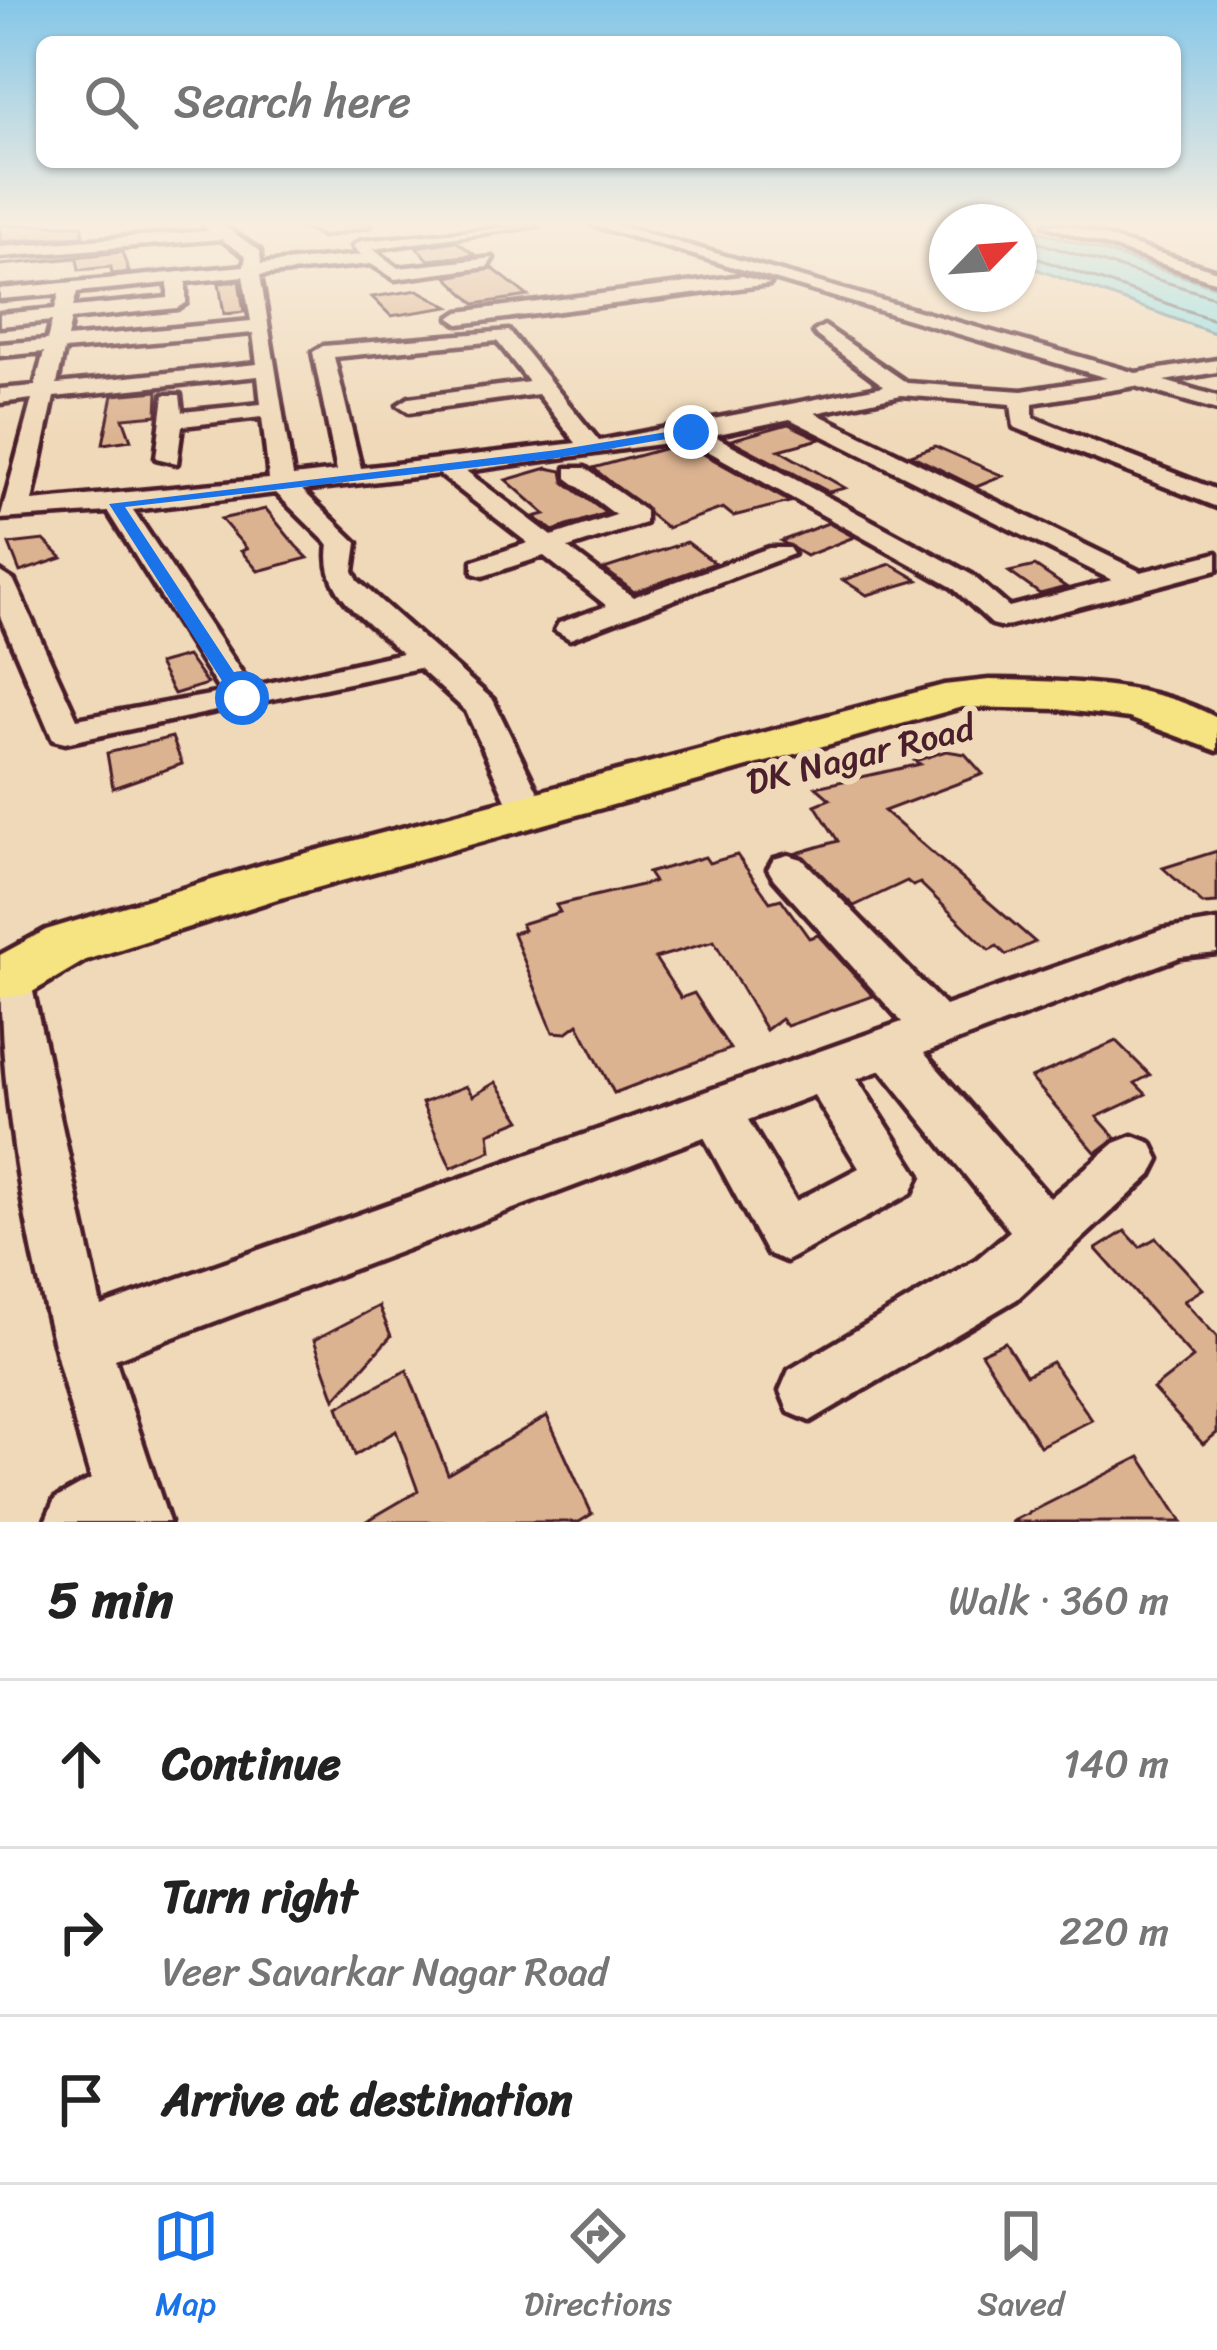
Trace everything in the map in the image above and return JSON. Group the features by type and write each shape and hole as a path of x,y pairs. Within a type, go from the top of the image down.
{"main road":[{"name":"DK Nagar Road","path":"4,979 66,944 117,928 960,694 1049,693 1209,725"},
{"name":"DK Nagar Road","path":"4,979 85,963 888,740 1033,719 1209,725"}],"street":[{"path":"67,296 45,392 9,511 116,504 593,449 901,389 1022,398 1217,366"},
{"path":"0,320 177,303 177,296"},
{"path":"257,296 282,485 343,543 339,571 346,585 481,707 529,813"},
{"path":"399,325 625,296"},
{"path":"850,296 1217,403"},
{"path":"0,350 262,326"},
{"path":"824,332 901,389"},
{"path":"351,477 323,352 502,335 593,449"},
{"path":"0,396 268,369"},
{"path":"168,458 174,378"},
{"path":"410,405 543,386"},
{"path":"1022,398 1022,422 1217,499"},
{"path":"171,420 272,410"},
{"path":"790,410 1138,582"},
{"path":"691,432 962,581 1003,619 1217,560"},
{"path":"445,466 628,608"},
{"path":"483,567 636,517 576,473"},
{"path":"116,504 242,698"},
{"path":"570,630 779,554"},
{"path":"0,581 65,733 426,657"},
{"path":"788,869 914,1039 1047,1235"},
{"path":"80,1343 1176,941 1217,938"},
{"path":"4,979 114,1513"},
{"path":"717,1113 786,1235 893,1176 825,1072"},
{"path":"810,1391 997,1279 1133,1159"}],"water":[{"path":"1111,296 1217,296 1217,334"}],"building":[{"path":"221,296 241,296 244,312 224,314"},
{"path":"429,296 449,307 391,316 372,297"},
{"path":"467,296 528,296 475,304"},
{"path":"158,391 157,415 123,418 131,440 103,444 113,395"},
{"path":"788,424 820,439 779,450 845,488 829,492 731,440"},
{"path":"935,446 1003,476 976,487 911,455"},
{"path":"670,447 698,451 790,502 733,516 723,508 667,528 593,468"},
{"path":"547,468 562,471 564,482 606,513 553,531 534,517 545,514 506,480"},
{"path":"266,509 308,558 258,571 241,551 247,549 221,519"},
{"path":"828,523 854,537 806,556 781,541"},
{"path":"44,540 62,558 20,572 9,544"},
{"path":"687,542 715,563 634,592 604,569"},
{"path":"891,564 918,580 867,595 843,580"},
{"path":"1035,566 1066,587 1040,594 1009,572"},
{"path":"187,656 207,684 174,694 158,664"},
{"path":"172,737 182,764 113,788 107,753"},
{"path":"946,751 965,754 983,774 884,811 1035,942 1006,955 997,946 989,950 920,883 913,886 907,881 854,906 797,853 838,841 815,805 830,799 816,787 920,764 915,761"},
{"path":"1217,851 1217,903 1203,904 1163,868"},
{"path":"737,855 770,902 781,899 809,938 818,935 873,996 787,1026 781,1019 766,1030 714,941 655,958 681,998 694,993 730,1049 614,1093 578,1024 566,1033 553,1032 513,933 524,930 521,924 560,912 556,905 654,882 648,873 705,857 709,863"},
{"path":"1116,1041 1150,1075 1135,1083 1146,1094 1097,1117 1116,1138 1096,1153 1031,1078"},
{"path":"496,1082 521,1120 489,1133 491,1151 451,1168 422,1103 466,1086 473,1096"},
{"path":"1125,1231 1140,1247 1156,1238 1203,1289 1184,1301 1217,1337 1217,1433 1203,1444 1153,1389 1193,1358 1096,1249"},
{"path":"379,1306 391,1336 335,1399 314,1340"},
{"path":"1005,1342 1026,1375 1052,1362 1092,1420 1040,1446 981,1353"},
{"path":"407,1370 448,1474 547,1416 592,1514 579,1522 365,1522 418,1491 396,1431 355,1455 338,1407"},
{"path":"1140,1457 1182,1522 1011,1522"}],"route":[{"path":"242,698 116,504 557,454 691,432"}]}
